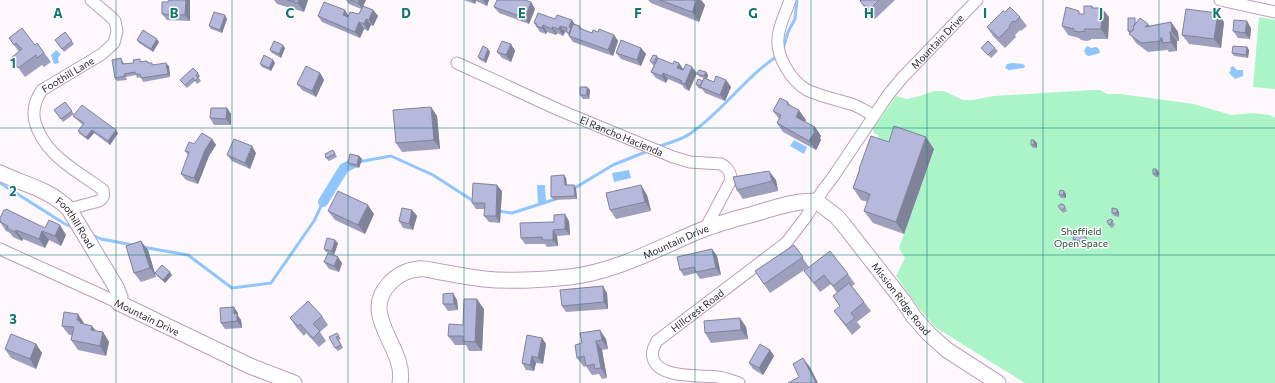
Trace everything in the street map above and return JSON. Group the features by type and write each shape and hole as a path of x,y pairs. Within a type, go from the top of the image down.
{"main road":[{"name":"Foothill Road","path":"0,173 44,190 62,201 69,208 116,288 120,297 118,303"},
{"name":"Mountain Drive","path":"400,383 400,366 381,320 379,307 385,288 399,275 419,269 483,279 510,281 571,277 614,267 727,221 796,202 816,201"},
{"name":"Mission Ridge Road","path":"816,201 836,216 847,228 929,334 947,350 998,383"},
{"name":"Mountain Drive","path":"118,303 250,366 294,383"}],"street":[{"name":"Foothill Lane","path":"69,208 99,201 103,198 103,190 67,166 51,151 37,130 34,118 34,107 38,95 42,90 102,54 114,43 117,31 115,21 91,0"},
{"path":"790,0 780,26 778,50 784,64 792,76 806,89 855,106 873,115"},
{"name":"Mountain Drive","path":"816,201 873,115 902,78 977,0"},
{"path":"1220,0 1275,12"},
{"name":"El Rancho Hacienda","path":"457,63 559,110 673,157 690,162 721,164 725,166 731,175 731,180 705,229"},
{"name":"Hillcrest Road","path":"739,383 718,377 680,375 662,370 654,362 652,357 654,346 657,341 786,243 816,201"},
{"name":"Mountain Drive","path":"0,249 118,303"}],"green space":[{"path":"1259,17 1275,20 1275,89 1253,87"},
{"name":"Sheffield Open Space","path":"1100,90 1107,94 1120,94 1194,104 1231,115 1253,113 1270,115 1275,118 1275,383 1025,383 935,327 896,276 905,258 899,248 934,149 897,154 879,140 878,135 874,133 873,129 896,96 907,99 934,91 944,91 963,100 973,100 994,96"}],"water":[{"path":"1088,46 1091,48 1096,47 1099,49 1100,53 1089,56 1086,55 1084,51"},
{"path":"56,50 61,54 58,58 59,63 54,64 51,55"},
{"path":"1007,64 1023,64 1025,66 1024,68 1009,70 1005,68"},
{"path":"1233,66 1237,70 1243,70 1243,76 1235,79 1230,74 1230,68"},
{"path":"794,140 807,147 804,154 790,146"},
{"path":"629,170 631,178 614,182 612,173"},
{"path":"537,185 545,185 546,203 538,203"}],"building":[{"path":"169,0 186,0 185,15 162,14 162,2 168,2"},
{"path":"287,0 299,0 298,3"},
{"path":"350,0 359,0 358,3"},
{"path":"497,0 525,0 531,2 525,18 494,7"},
{"path":"660,0 697,0 692,12"},
{"path":"879,0 869,10 860,1"},
{"path":"324,2 345,10 343,15 348,17 350,12 359,14 363,6 373,10 369,20 366,19 364,24 359,22 355,32 318,16"},
{"path":"1084,6 1102,8 1101,29 1084,29 1085,31 1079,32 1062,26 1066,7 1079,11 1079,14 1084,14"},
{"path":"1010,7 1020,17 1015,22 1013,21 1009,26 1010,27 999,38 987,27 1003,11 1005,12"},
{"path":"1186,9 1218,13 1214,39 1182,35"},
{"path":"214,12 225,15 220,30 209,26"},
{"path":"538,13 555,19 557,15 572,20 569,27 571,28 569,33 566,31 567,28 560,26 559,29 552,27 552,29 543,25 542,28 536,26 537,24 534,23"},
{"path":"1128,18 1135,18 1135,24 1132,31 1128,31"},
{"path":"1140,18 1148,24 1145,27 1171,22 1171,42 1163,43 1162,38 1160,38 1161,41 1141,43 1129,34"},
{"path":"1234,20 1247,21 1245,33 1233,31"},
{"path":"573,24 592,33 593,30 598,32 599,29 614,35 608,50 569,36"},
{"path":"22,28 35,45 37,43 44,53 37,58 36,55 18,68 11,58 22,49 16,43 14,45 9,38"},
{"path":"143,30 157,39 151,49 137,40"},
{"path":"65,32 72,41 62,49 55,40"},
{"path":"621,40 641,48 637,60 616,53"},
{"path":"274,41 283,45 279,54 270,50"},
{"path":"502,41 511,44 506,55 497,52"},
{"path":"988,41 995,48 988,55 981,48"},
{"path":"483,46 488,49 484,60 478,57"},
{"path":"1233,46 1247,47 1246,55 1232,53"},
{"path":"264,55 273,60 269,68 260,64"},
{"path":"653,55 657,56 654,63 650,61"},
{"path":"121,58 122,64 134,63 133,60 140,59 140,62 147,61 148,63 152,63 152,65 166,63 168,74 141,78 140,74 135,74 135,72 124,74 125,76 115,78 112,60"},
{"path":"658,58 673,64 674,61 679,63 677,68 683,70 686,64 692,67 685,84 681,83 682,81 663,73 662,76 651,72"},
{"path":"306,66 320,73 312,91 297,84"},
{"path":"193,68 198,73 196,75 198,78 195,81 193,78 185,85 180,80"},
{"path":"699,70 706,72 704,76 697,74"},
{"path":"716,76 726,80 720,95 700,87 704,78 714,82"},
{"path":"698,79 703,81 700,86 696,84"},
{"path":"580,87 587,87 587,95 580,95"},
{"path":"780,98 788,102 787,104 799,110 796,117 815,127 813,130 815,131 809,141 777,123 781,115 773,111"},
{"path":"65,102 72,111 61,119 54,110"},
{"path":"82,105 116,130 108,141 92,130 86,137 78,131 84,123 73,116"},
{"path":"431,107 434,140 396,143 393,110"},
{"path":"211,108 227,108 226,119 210,118"},
{"path":"894,126 926,137 896,222 864,211 870,194 853,188 871,136 889,142"},
{"path":"202,133 212,139 205,150 194,178 181,174 189,152 185,151 189,142 194,144"},
{"path":"234,139 252,146 245,163 227,155"},
{"path":"1031,140 1034,140 1034,145 1031,145"},
{"path":"333,150 335,154 326,158 325,154"},
{"path":"350,154 359,156 357,165 348,163"},
{"path":"1153,169 1156,169 1156,174 1153,174"},
{"path":"769,171 772,181 737,190 733,177"},
{"path":"564,175 565,185 574,185 575,196 551,197 551,176"},
{"path":"473,183 497,185 496,216 484,216 485,203 472,203"},
{"path":"641,185 645,202 610,210 606,193"},
{"path":"1060,190 1064,191 1063,195 1059,195"},
{"path":"338,191 368,205 358,225 328,211"},
{"path":"1061,204 1064,205 1065,208 1061,210 1058,206"},
{"path":"402,208 412,210 409,224 399,221"},
{"path":"1112,208 1117,209 1117,213 1112,213"},
{"path":"6,209 45,228 49,220 60,225 55,236 42,231 39,239 16,230 15,232 0,222 0,218"},
{"path":"565,214 565,229 553,230 553,240 543,240 542,237 521,238 520,223 554,222 554,215"},
{"path":"1111,219 1113,221 1109,225 1107,221"},
{"path":"1074,234 1086,237 1084,243 1073,239"},
{"path":"327,238 335,240 332,251 324,249"},
{"path":"141,241 150,268 134,273 126,246"},
{"path":"794,245 803,257 764,284 755,271"},
{"path":"712,249 716,268 696,272 694,267 680,270 677,257"},
{"path":"830,251 848,274 833,286 824,275 814,283 804,271"},
{"path":"328,253 338,257 334,266 324,262"},
{"path":"162,265 170,272 163,280 155,273"},
{"path":"849,283 864,302 851,313 855,318 846,325 834,311 840,306 833,296"},
{"path":"603,286 604,302 562,306 560,290"},
{"path":"453,293 454,304 443,304 443,294"},
{"path":"464,299 477,299 475,342 463,341 463,336 448,336 449,324 463,325"},
{"path":"308,301 322,316 313,324 320,331 313,338 300,324 298,326 290,318"},
{"path":"234,307 234,314 237,313 237,321 221,323 220,308"},
{"path":"64,312 78,314 77,320 80,321 80,323 92,326 91,330 103,332 100,346 71,340 74,327 62,326"},
{"path":"740,318 741,330 705,333 704,321"},
{"path":"600,330 602,340 596,341 601,368 595,369 594,364 586,366 584,356 577,358 575,345 582,343 580,333"},
{"path":"337,333 339,336 336,337 341,345 335,348 329,337"},
{"path":"11,334 36,344 30,359 5,349"},
{"path":"527,335 542,338 538,358 532,356 530,365 522,363"},
{"path":"760,344 770,350 759,368 749,363"},
{"path":"803,358 816,383 788,383 799,377 793,364"}],"waterway":[{"path":"783,49 788,32 795,19 797,0"},
{"path":"657,147 679,139 691,133 703,124 767,63 779,55"},
{"path":"573,189 613,165 648,151"},
{"path":"358,162 391,156 433,175 475,202"},
{"path":"323,202 344,168 354,163"},
{"path":"0,183 65,224 74,228"},
{"path":"498,211 512,213 556,199"},
{"path":"142,247 188,255 232,288 271,283 314,221 323,202"},
{"path":"92,235 101,239 133,245"}]}
